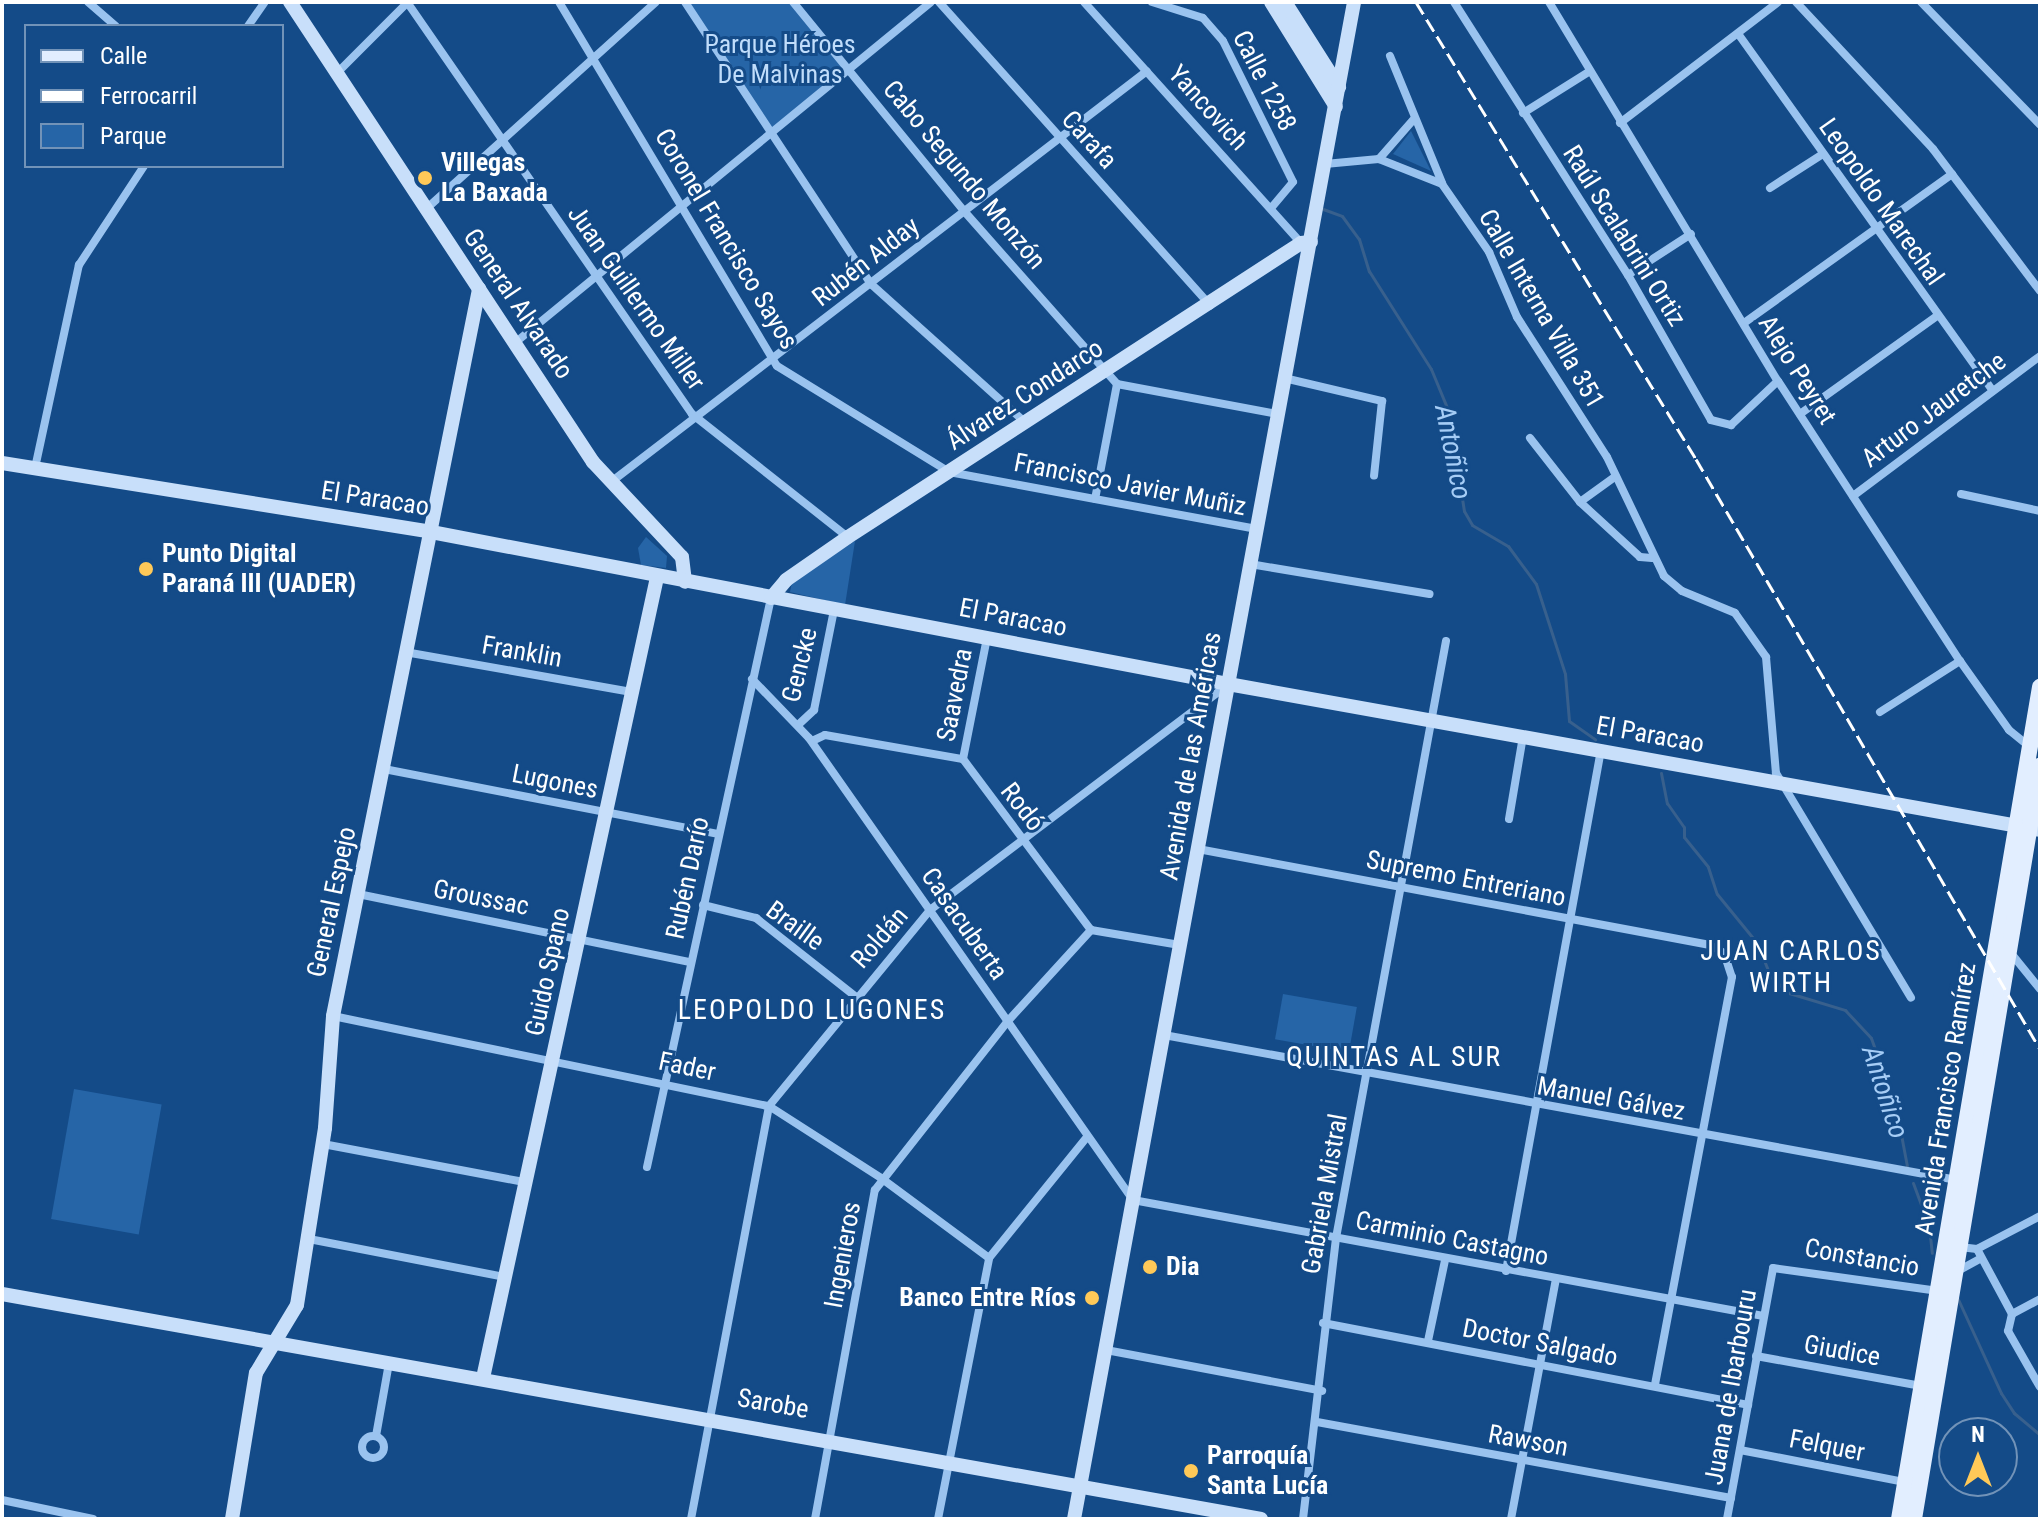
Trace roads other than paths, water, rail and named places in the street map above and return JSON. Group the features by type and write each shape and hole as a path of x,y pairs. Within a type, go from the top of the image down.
{"main road":[{"name":"General Alvarado","path":"290,2 609,484 682,557 685,582"},
{"path":"1271,2 1336,108"},
{"path":"1285,2 1339,87"},
{"name":"Avenida de las Américas","path":"1074,1519 1257,529 1306,242 1325,164 1354,2"},
{"path":"1312,46 1345,53"},
{"name":"Álvarez Condarco","path":"771,598 786,580 848,537 1306,242"},
{"name":"General Espejo","path":"232,1519 256,1373 297,1305 323,1144 333,1016 384,769 426,531 479,289"},
{"name":"El Paracao","path":"2,463 426,531 1228,684 2027,828"},
{"name":"Guido Spano","path":"483,1378 657,577"},
{"name":"Avenida Francisco Ramírez","path":"1914,1519 2009,952 2027,828 2029,747 2040,687"},
{"name":"Avenida Francisco Ramírez","path":"1899,1519 1957,1180 2040,765"},
{"name":"Sarobe","path":"2,1294 276,1339 1261,1519"}],"street":[{"path":"88,2 114,24"},
{"path":"249,24 265,2"},
{"path":"337,73 408,2"},
{"name":"Juan Guillermo Miller","path":"408,2 696,419 848,537"},
{"name":"Coronel Francisco Sayos","path":"559,2 683,205 773,361 949,472"},
{"path":"426,209 656,2"},
{"path":"685,2 871,284 1026,423"},
{"name":"Cabo Segundo Monzón","path":"793,2 964,211 1117,384"},
{"path":"516,342 931,2"},
{"name":"Carafa","path":"939,2 1210,305"},
{"name":"Yancovich","path":"1084,2 1271,208 1306,242"},
{"name":"Calle 1258","path":"1152,2 1198,15 1223,41 1293,182 1271,208"},
{"name":"Raúl Scalabrini Ortiz","path":"1454,2 1628,275 1715,424 1731,425 1778,381"},
{"name":"Alejo Peyret","path":"1549,2 1778,381 1960,661 2009,730 2029,747"},
{"path":"1556,13 1562,2"},
{"path":"1620,123 1739,35 1778,2"},
{"path":"1796,2 1952,174 2040,291"},
{"path":"1921,2 2040,125"},
{"name":"Leopoldo Marechal","path":"1739,35 1877,233 1993,391"},
{"name":"Calle Interna Villa 351","path":"1390,56 1413,120 1442,184 1489,252 1517,317 1616,476 1652,558 1682,591 1743,620 1766,657 1776,773 1911,998"},
{"name":"Rubén Alday","path":"609,484 1147,71"},
{"path":"1523,113 1590,71"},
{"path":"1379,159 1413,120"},
{"path":"1770,188 1823,154"},
{"path":"1325,164 1379,159 1442,184"},
{"path":"35,468 79,265 143,168"},
{"path":"1744,323 1877,233 1952,174"},
{"path":"1628,275 1691,234"},
{"path":"1800,414 1937,316"},
{"name":"Arturo Jauretche","path":"1853,496 2040,356"},
{"path":"1284,378 1382,401 1374,476"},
{"path":"1095,499 1117,384 1277,414"},
{"path":"1530,438 1580,502 1640,557 1652,558"},
{"name":"Francisco Javier Muñiz","path":"949,472 1257,529"},
{"path":"1580,502 1616,476"},
{"path":"1961,494 2040,511"},
{"path":"1250,564 1430,594"},
{"name":"Rubén Darío","path":"647,1167 771,598"},
{"name":"Gencke","path":"798,725 814,710 834,610"},
{"name":"Saavedra","path":"963,759 987,638"},
{"name":"Gabriela Mistral","path":"1303,1519 1322,1391 1323,1323 1336,1238 1446,641"},
{"name":"Franklin","path":"404,652 632,692"},
{"path":"1880,712 1960,661"},
{"name":"Casacuberta","path":"752,679 812,741 1133,1200"},
{"name":"Roldán","path":"691,1519 769,1106 930,910 1228,684"},
{"path":"812,741 825,735 963,759"},
{"path":"1509,819 1523,736"},
{"path":"1506,1271 1601,750"},
{"name":"Rodó","path":"963,759 1091,930"},
{"name":"Lugones","path":"384,769 718,834"},
{"name":"Supremo Entreriano","path":"1198,849 1710,945 1724,953 1732,977 1703,1136"},
{"name":"Groussac","path":"358,894 690,962"},
{"name":"Braille","path":"703,905 756,918 856,997"},
{"path":"1091,930 1180,945"},
{"name":"Ingenieros","path":"815,1519 872,1202 881,1178 1007,1022 1091,930"},
{"path":"2009,952 2040,989"},
{"name":"Fader","path":"333,1016 665,1082 769,1106 881,1178 989,1258"},
{"name":"Manuel Gálvez","path":"1164,1035 1536,1106 1957,1180"},
{"path":"1655,1386 1703,1136"},
{"path":"938,1519 989,1258 1087,1137"},
{"path":"323,1144 525,1182"},
{"name":"Carminio Castagno","path":"1133,1200 1445,1260 1763,1316"},
{"path":"1960,1247 1977,1249 2040,1216"},
{"path":"309,1239 505,1277"},
{"path":"1977,1249 1979,1259 2012,1314 2008,1331 2040,1387"},
{"path":"1955,1272 1979,1259"},
{"path":"1428,1341 1445,1260"},
{"name":"Constancio","path":"1777,1264 1939,1292"},
{"name":"Juana de Ibarbouru","path":"1727,1519 1763,1316 1777,1264"},
{"path":"1511,1519 1556,1279"},
{"path":"2012,1314 2040,1299"},
{"name":"Doctor Salgado","path":"1323,1323 1748,1405"},
{"path":"1106,1350 1322,1391"},
{"name":"Giudice","path":"1756,1356 1922,1386"},
{"path":"376,1436 390,1360"},
{"name":"Rawson","path":"1317,1422 1731,1498"},
{"name":"Felquer","path":"1740,1450 1905,1482"},
{"path":"2,1500 93,1519"}],"waterway":[{"name":"Antoñico","path":"1323,209 1342,216 1359,239 1369,271 1431,369 1448,410 1464,511 1472,525 1508,546 1536,584 1565,674 1569,721 1595,739"},
{"name":"Antoñico","path":"1661,773 1667,803 1684,827 1684,837 1708,867 1717,894 1757,943 1771,977 1789,993 1845,1010 1871,1038 1896,1108 1907,1166"},
{"name":"Antoñico","path":"1913,1183 1929,1226 1932,1253"},
{"name":"Antoñico","path":"1957,1297 2001,1393 2014,1413 2040,1435"}],"railway":[{"path":"1416,2 1696,459 2040,1049"}],"place":[{"name":"Villegas La Baxada","path":"425,178"},
{"name":"Punto Digital Paraná III (UADER)","path":"146,569"},
{"name":"Dia","path":"1150,1267"},
{"name":"Banco Entre Ríos","path":"1092,1298"},
{"name":"Parroquía Santa Lucía","path":"1191,1471"}],"district":[{"name":"JUAN CARLOS WIRTH","path":"1791,967"},
{"name":"LEOPOLDO LUGONES","path":"812,1010"},
{"name":"QUINTAS AL SUR","path":"1394,1057"}],"park label":[{"name":"Parque Héroes De Malvinas","path":"780,60"}]}
